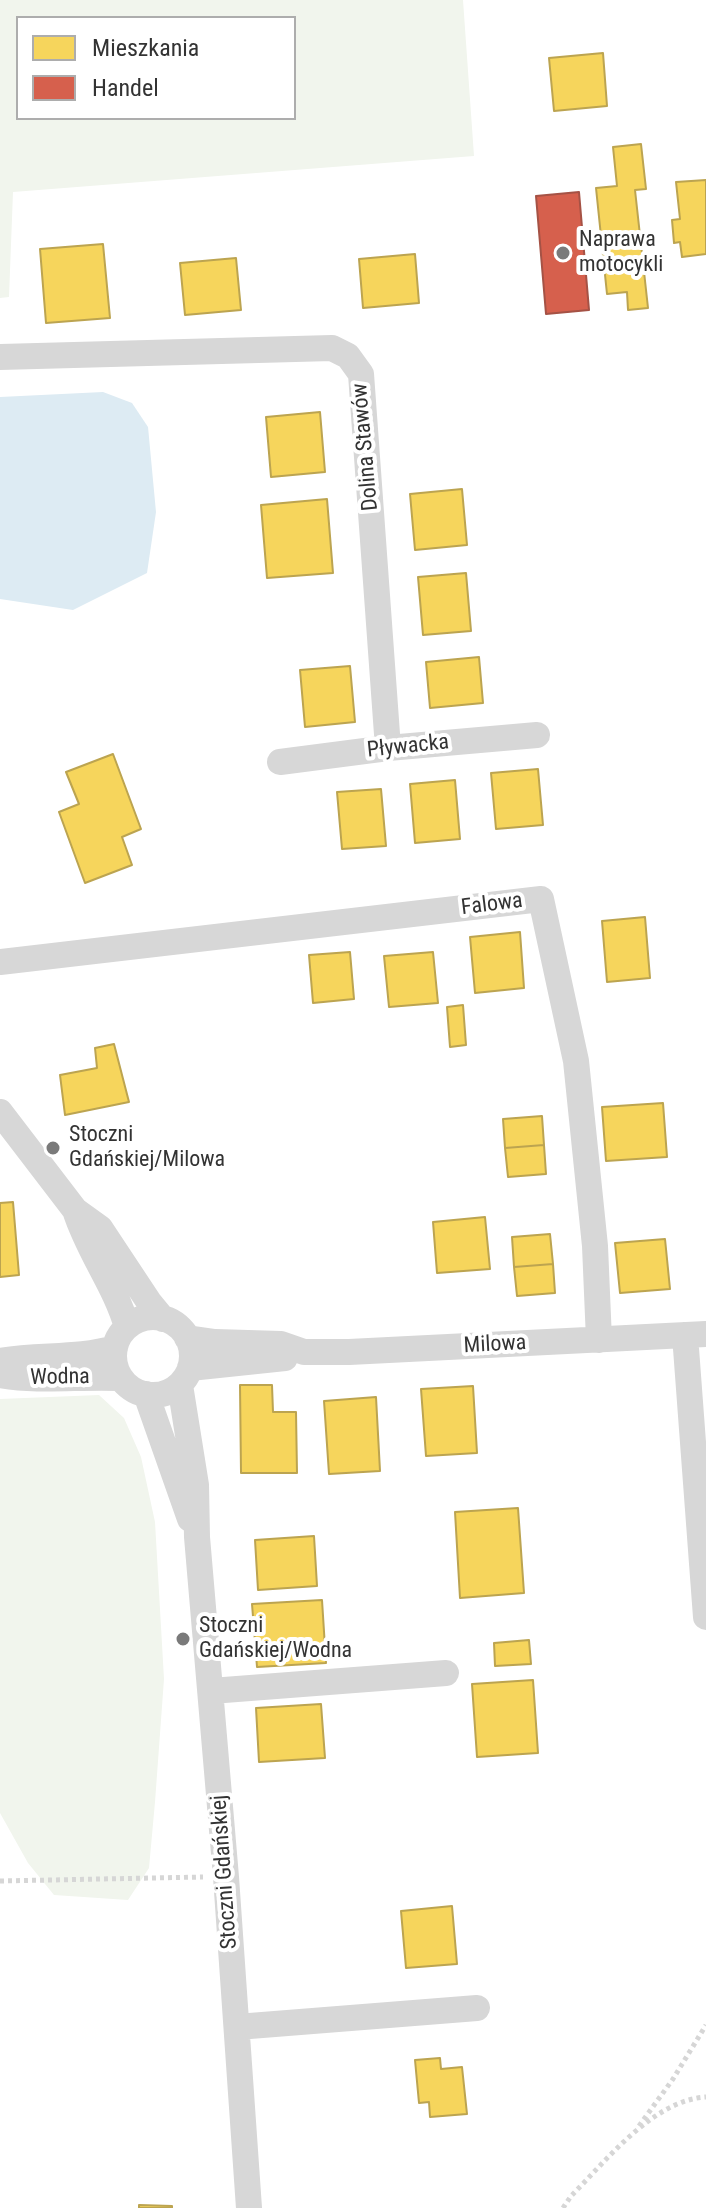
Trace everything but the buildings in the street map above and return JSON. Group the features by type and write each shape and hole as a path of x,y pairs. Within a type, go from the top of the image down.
{"street":[{"name":"Dolina Stawów","path":"0,357 332,348 348,356 361,374 388,748"},
{"name":"Pływacka","path":"280,762 388,748 537,735"},
{"name":"Falowa","path":"0,962 541,899 576,1061 595,1246 599,1340"},
{"path":"0,1112 75,1210 100,1228 163,1319"},
{"path":"75,1210 83,1236 121,1307 121,1338 116,1368 120,1378 127,1386 158,1395 170,1391 185,1376 191,1348 187,1338 173,1323 151,1317 138,1320 121,1338"},
{"name":"Milowa","path":"185,1376 282,1359 304,1352 696,1335 706,1617"},
{"name":"Wodna","path":"0,1361 20,1357 94,1355 121,1338"},
{"name":"Milowa","path":"187,1338 281,1344 304,1352"},
{"name":"Wodna","path":"0,1375 23,1379 120,1378"},
{"name":"Stoczni Gdańskiej","path":"185,1376 196,1485 197,1537 226,1877 249,2208"},
{"name":"Stoczni Gdańskiej","path":"146,1394 197,1537"},
{"path":"211,1691 446,1673"},
{"path":"237,2027 477,2008"}],"path":[{"path":"0,1881 226,1877"},
{"path":"633,2134 673,2079 706,2025"},
{"path":"563,2208 571,2196 633,2134 656,2116 680,2102 706,2097"}],"shaded area":[{"path":"0,0 463,0 474,156 13,192 9,297 0,298"},
{"path":"103,392 132,403 148,427 156,512 147,573 73,610 0,599 0,397"},
{"path":"99,1395 124,1418 141,1457 155,1522 164,1679 149,1868 128,1900 54,1895 28,1863 0,1813 0,1399"}],"place":[{"name":"Naprawa motocykli","path":"563,253"},
{"name":"Stoczni Gdańskiej/Milowa","path":"53,1148"},
{"name":"Stoczni Gdańskiej/Wodna","path":"183,1639"}]}
